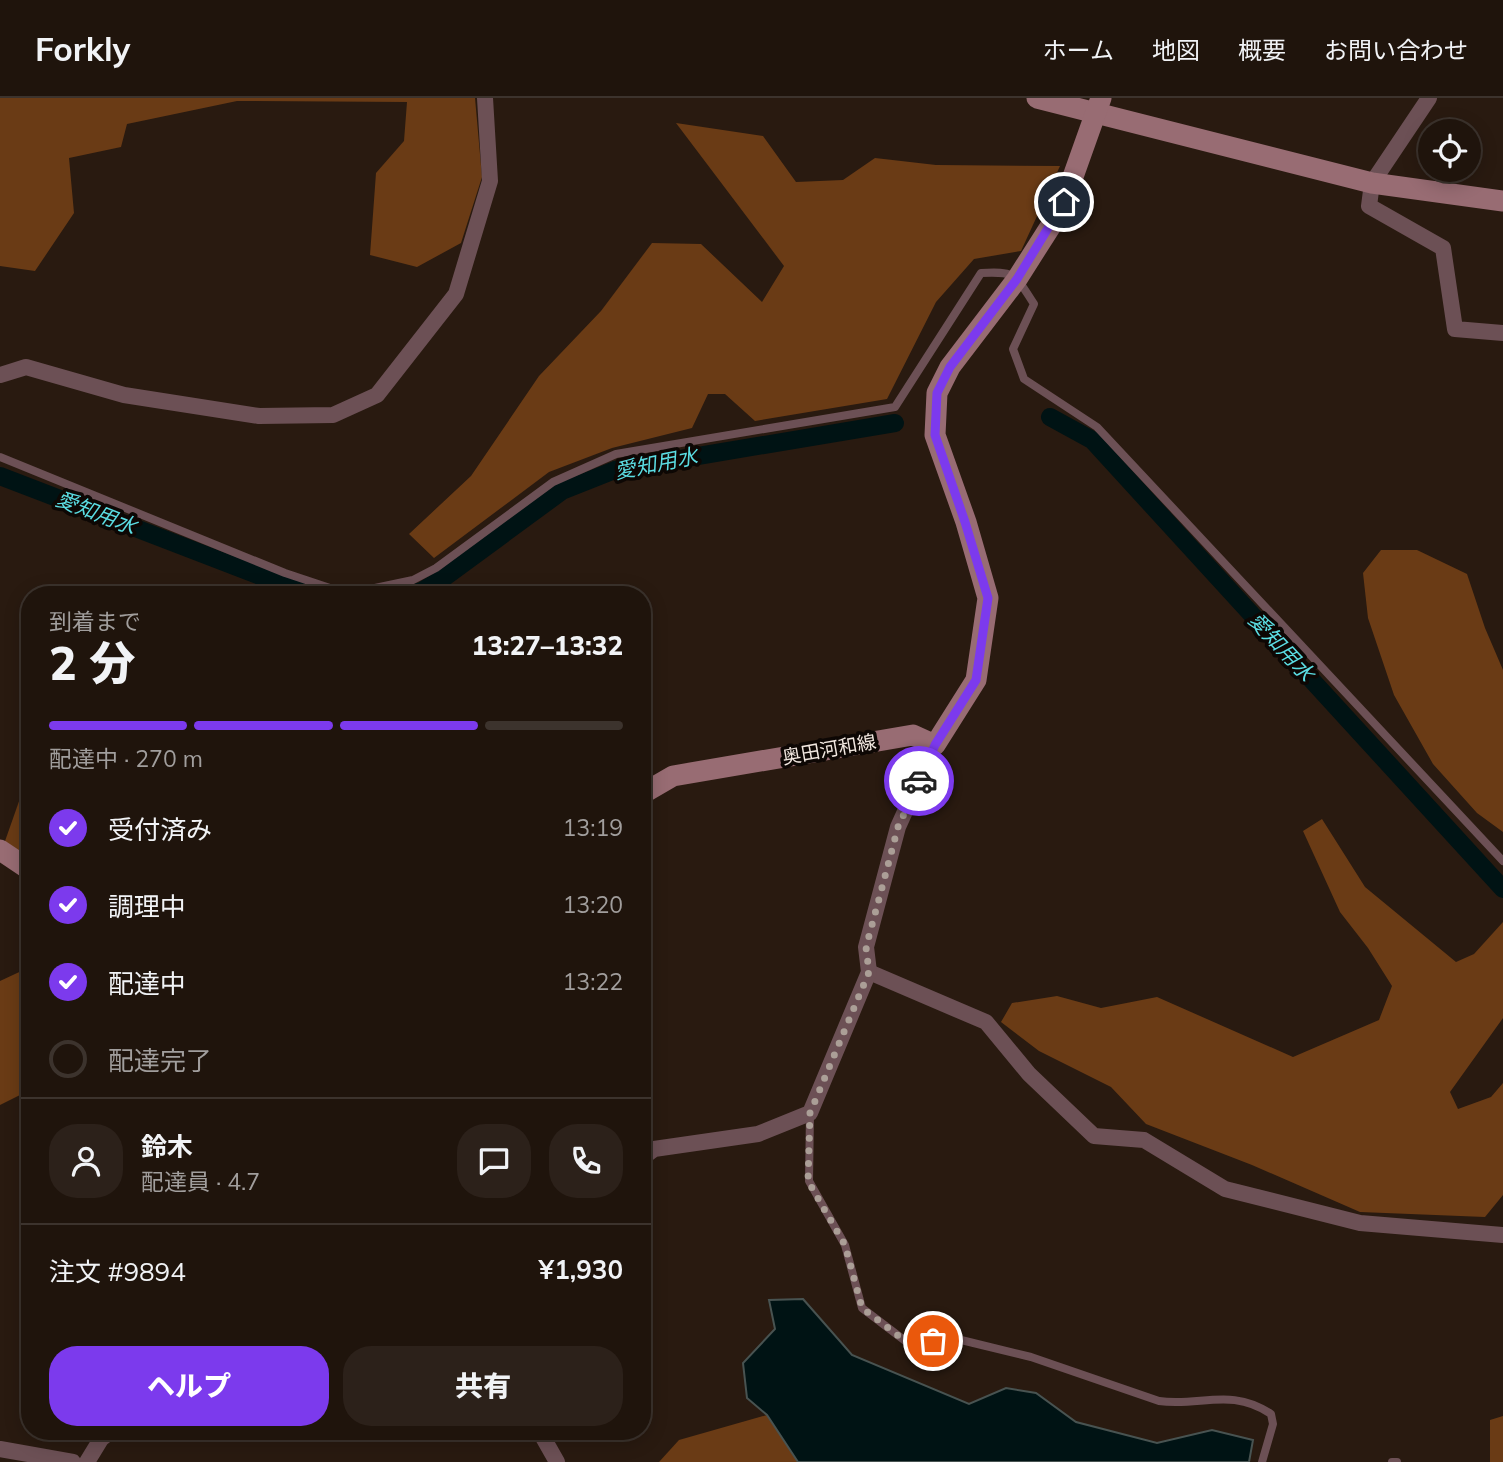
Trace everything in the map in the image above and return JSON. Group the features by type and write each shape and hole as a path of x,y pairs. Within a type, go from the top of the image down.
{"main road":[{"path":"1037,98 1098,106 1372,183 1503,201"},
{"path":"935,745 976,680 988,598 935,435 937,393 950,367 1017,279 1064,202 1098,106"},
{"name":"奥田河和線","path":"651,789 673,776 900,737 913,735 935,745"},
{"path":"0,850 21,864"}],"street":[{"path":"0,375 26,367 124,395 260,416 333,415 377,396 456,294 490,181 485,98"},
{"path":"1429,98 1372,183 1368,206 1443,248 1455,329 1503,333"},
{"path":"651,1151 758,1134 810,1113 869,972 866,947 898,827 935,745"},
{"path":"869,972 986,1023 1029,1074 1094,1136 1144,1140 1225,1189 1360,1223 1503,1235"},
{"path":"87,1462 100,1440"},
{"path":"545,1440 557,1462"},
{"path":"0,1449 73,1462"}],"lane":[{"path":"384,586 413,580 436,568 553,482 616,454 895,407 981,273 1005,272 1017,279 1034,304 1013,349 1024,379 1097,427 1503,861"},
{"path":"0,457 322,586"},
{"path":"810,1113 808,1181 845,1245 862,1308 908,1343 957,1339 1031,1357 1159,1401 1223,1398 1249,1404 1271,1414 1273,1424 1262,1462"}],"shaded area":[{"path":"0,98 475,98 482,177 461,243 417,267 370,255 376,173 404,141 407,102 237,101 127,124 121,147 69,158 74,213 35,271 0,266"},
{"path":"676,123 763,136 796,182 843,180 875,158 936,165 1060,166 1021,251 974,259 936,302 887,399 755,421 725,394 708,394 692,428 612,448 549,472 434,558 409,534 471,476 539,376 601,311 652,243 701,244 762,302 784,266"},
{"path":"1381,550 1417,550 1467,574 1485,628 1503,670 1503,832 1477,813 1433,764 1394,695 1368,618 1363,573"},
{"path":"21,796 21,854 4,844"},
{"path":"1322,819 1365,887 1456,962 1474,954 1503,922 1503,1018 1450,1092 1458,1109 1491,1097 1503,1083 1503,1195 1485,1217 1360,1212 1252,1165 1146,1124 1111,1087 1039,1051 1001,1022 1012,1003 1057,996 1101,1008 1157,997 1293,1057 1379,1020 1392,986 1368,948 1340,912 1303,831"},
{"path":"21,971 21,1094 0,1105 0,981"},
{"path":"803,1299 852,1355 969,1404 1006,1388 1036,1393 1076,1422 1157,1443 1212,1430 1253,1440 1249,1462 798,1462 767,1415 747,1398 743,1363 775,1329 769,1300"},
{"path":"767,1415 798,1462 659,1462 679,1440"},
{"path":"1503,1416 1503,1462 1490,1462 1490,1420"}],"waterway":[{"name":"愛知用水","path":"1050,417 1092,440 1503,889"},
{"name":"愛知用水","path":"430,586 562,491 615,470 895,423"},
{"name":"愛知用水","path":"0,476 287,586"}],"way so far":[{"path":"919,781 898,827 866,947 869,972 810,1113 808,1181 845,1245 862,1308 908,1343 933,1341"}],"route":[{"path":"919,781 935,745 976,680 988,598 935,435 937,393 950,367 1017,279 1064,202"}]}
